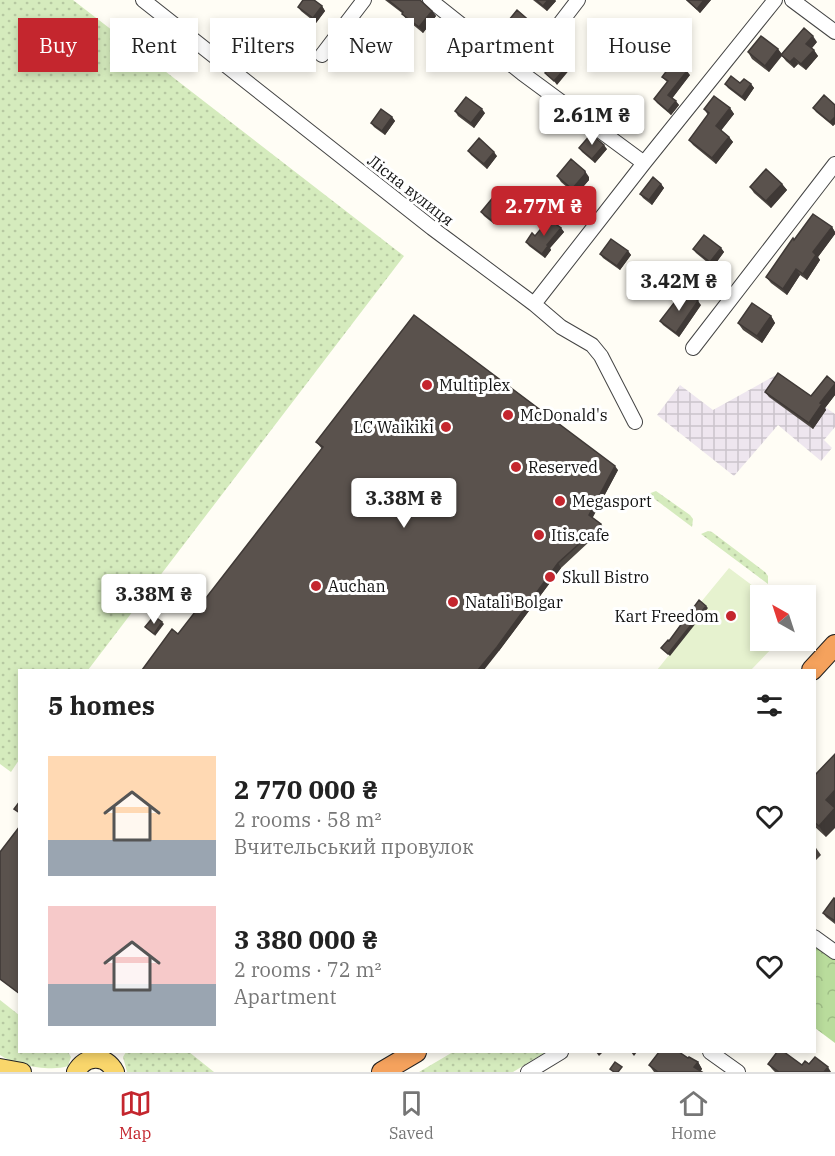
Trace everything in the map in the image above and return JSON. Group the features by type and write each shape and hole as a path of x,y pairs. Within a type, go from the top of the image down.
{"highway":[{"path":"813,669 835,645"},
{"path":"382,1072 414,1053"}],"main road":[{"path":"75,1070 89,1060 100,1059 109,1064 115,1072"},
{"path":"0,1068 22,1072"}],"street":[{"name":"Лісна вулиця","path":"143,0 432,228 534,304 561,327 592,345 601,356 635,422"},
{"path":"322,56 364,0"},
{"path":"430,0 522,73 644,163"},
{"path":"522,73 578,0"},
{"path":"534,304 775,0"},
{"path":"792,0 835,32"},
{"path":"693,348 835,165"},
{"path":"816,938 835,952"},
{"path":"528,1072 559,1053"},
{"path":"711,1053 738,1072"}],"shaded area":[{"path":"778,374 835,414 835,427 824,440 832,448 821,461 778,425 734,476 657,415 680,385 713,410"}],"green space":[{"path":"0,0 73,0 96,18 18,18 18,72 98,72 98,19 110,29 110,72 166,72 404,256 89,669 18,669 18,762 11,772 0,764"},
{"path":"656,491 690,515 693,519 692,527 648,494"},
{"path":"708,531 765,572 768,576 768,584 701,534"},
{"name":"Kart Freedom","path":"729,568 752,585 750,651 769,651 752,669 658,669 707,608 701,602"},
{"path":"816,942 835,956 835,1043 816,1029"},
{"path":"0,1000 18,1014 18,1053 69,1053 71,1057 68,1066 52,1068 14,1062 0,1055"},
{"path":"125,1053 190,1053 214,1072 127,1072 123,1057"},
{"path":"451,1053 544,1053 513,1072 419,1072"}],"building":[{"path":"303,0 314,0 322,6 313,18 298,7"},
{"path":"388,0 420,0 432,11 419,27 414,23 414,18 407,18 402,14 403,12"},
{"path":"536,0 548,0 543,6"},
{"path":"687,0 704,0 697,9"},
{"path":"517,10 526,18 511,18"},
{"path":"804,28 813,36 806,44 814,50 801,64 794,58 790,62 781,55"},
{"path":"761,36 778,49 765,66 748,52"},
{"path":"546,72 562,72 554,81"},
{"path":"666,72 686,72 668,95 676,101 668,111 654,99 668,81 662,77"},
{"path":"731,76 740,83 744,79 751,84 742,97 725,84"},
{"path":"824,95 835,105 835,117 830,122 813,108"},
{"path":"714,96 730,108 716,126 729,137 712,158 689,140 709,113 704,109"},
{"path":"466,97 482,109 471,123 455,111"},
{"path":"554,107 564,115 555,126 545,118"},
{"path":"381,109 392,117 382,131 371,123"},
{"path":"591,134 604,145 592,159 579,148"},
{"path":"479,138 494,152 484,164 468,151"},
{"path":"571,159 585,171 572,189 557,176"},
{"path":"766,169 782,184 766,201 750,187"},
{"path":"653,177 661,184 649,200 640,194"},
{"path":"495,195 505,203 491,220 481,212"},
{"path":"813,214 832,227 813,252 816,255 803,274 796,269 783,289 766,277"},
{"path":"549,219 561,228 542,254 526,242 532,233 535,236"},
{"path":"704,235 721,248 710,262 693,249"},
{"path":"611,239 628,251 617,266 600,254"},
{"path":"684,290 698,301 676,333 660,321"},
{"path":"752,303 771,316 757,336 738,323"},
{"path":"414,315 615,466 589,515 601,524 558,563 479,669 143,669 172,629 178,634 323,447 316,442"},
{"path":"778,373 811,396 827,376 835,383 809,423 765,392"},
{"path":"699,600 706,606 668,654 661,648 669,641"},
{"path":"154,616 162,622 154,634 145,627"},
{"path":"835,754 835,790 826,800 835,808 819,826 816,824 816,774"},
{"path":"18,829 18,992 0,979 0,852"},
{"path":"835,899 835,921 823,913"},
{"path":"658,1053 680,1053 698,1062 694,1067 702,1072 658,1072 649,1065"},
{"path":"776,1053 785,1053 802,1065 805,1061 809,1064 815,1057 828,1067 824,1072 779,1072 768,1064"},
{"path":"615,1062 622,1067 618,1072 610,1069"}],"place":[{"name":"Multiplex","path":"427,385"},
{"name":"McDonald's","path":"508,415"},
{"name":"LC Waikiki","path":"446,427"},
{"name":"Reserved","path":"516,467"},
{"name":"Megasport","path":"560,501"},
{"name":"Itis.cafe","path":"539,535"},
{"name":"Skull Bistro","path":"550,577"},
{"name":"Auchan","path":"316,586"},
{"name":"Natali Bolgar","path":"453,602"},
{"name":"Kart Freedom","path":"731,616"}]}
